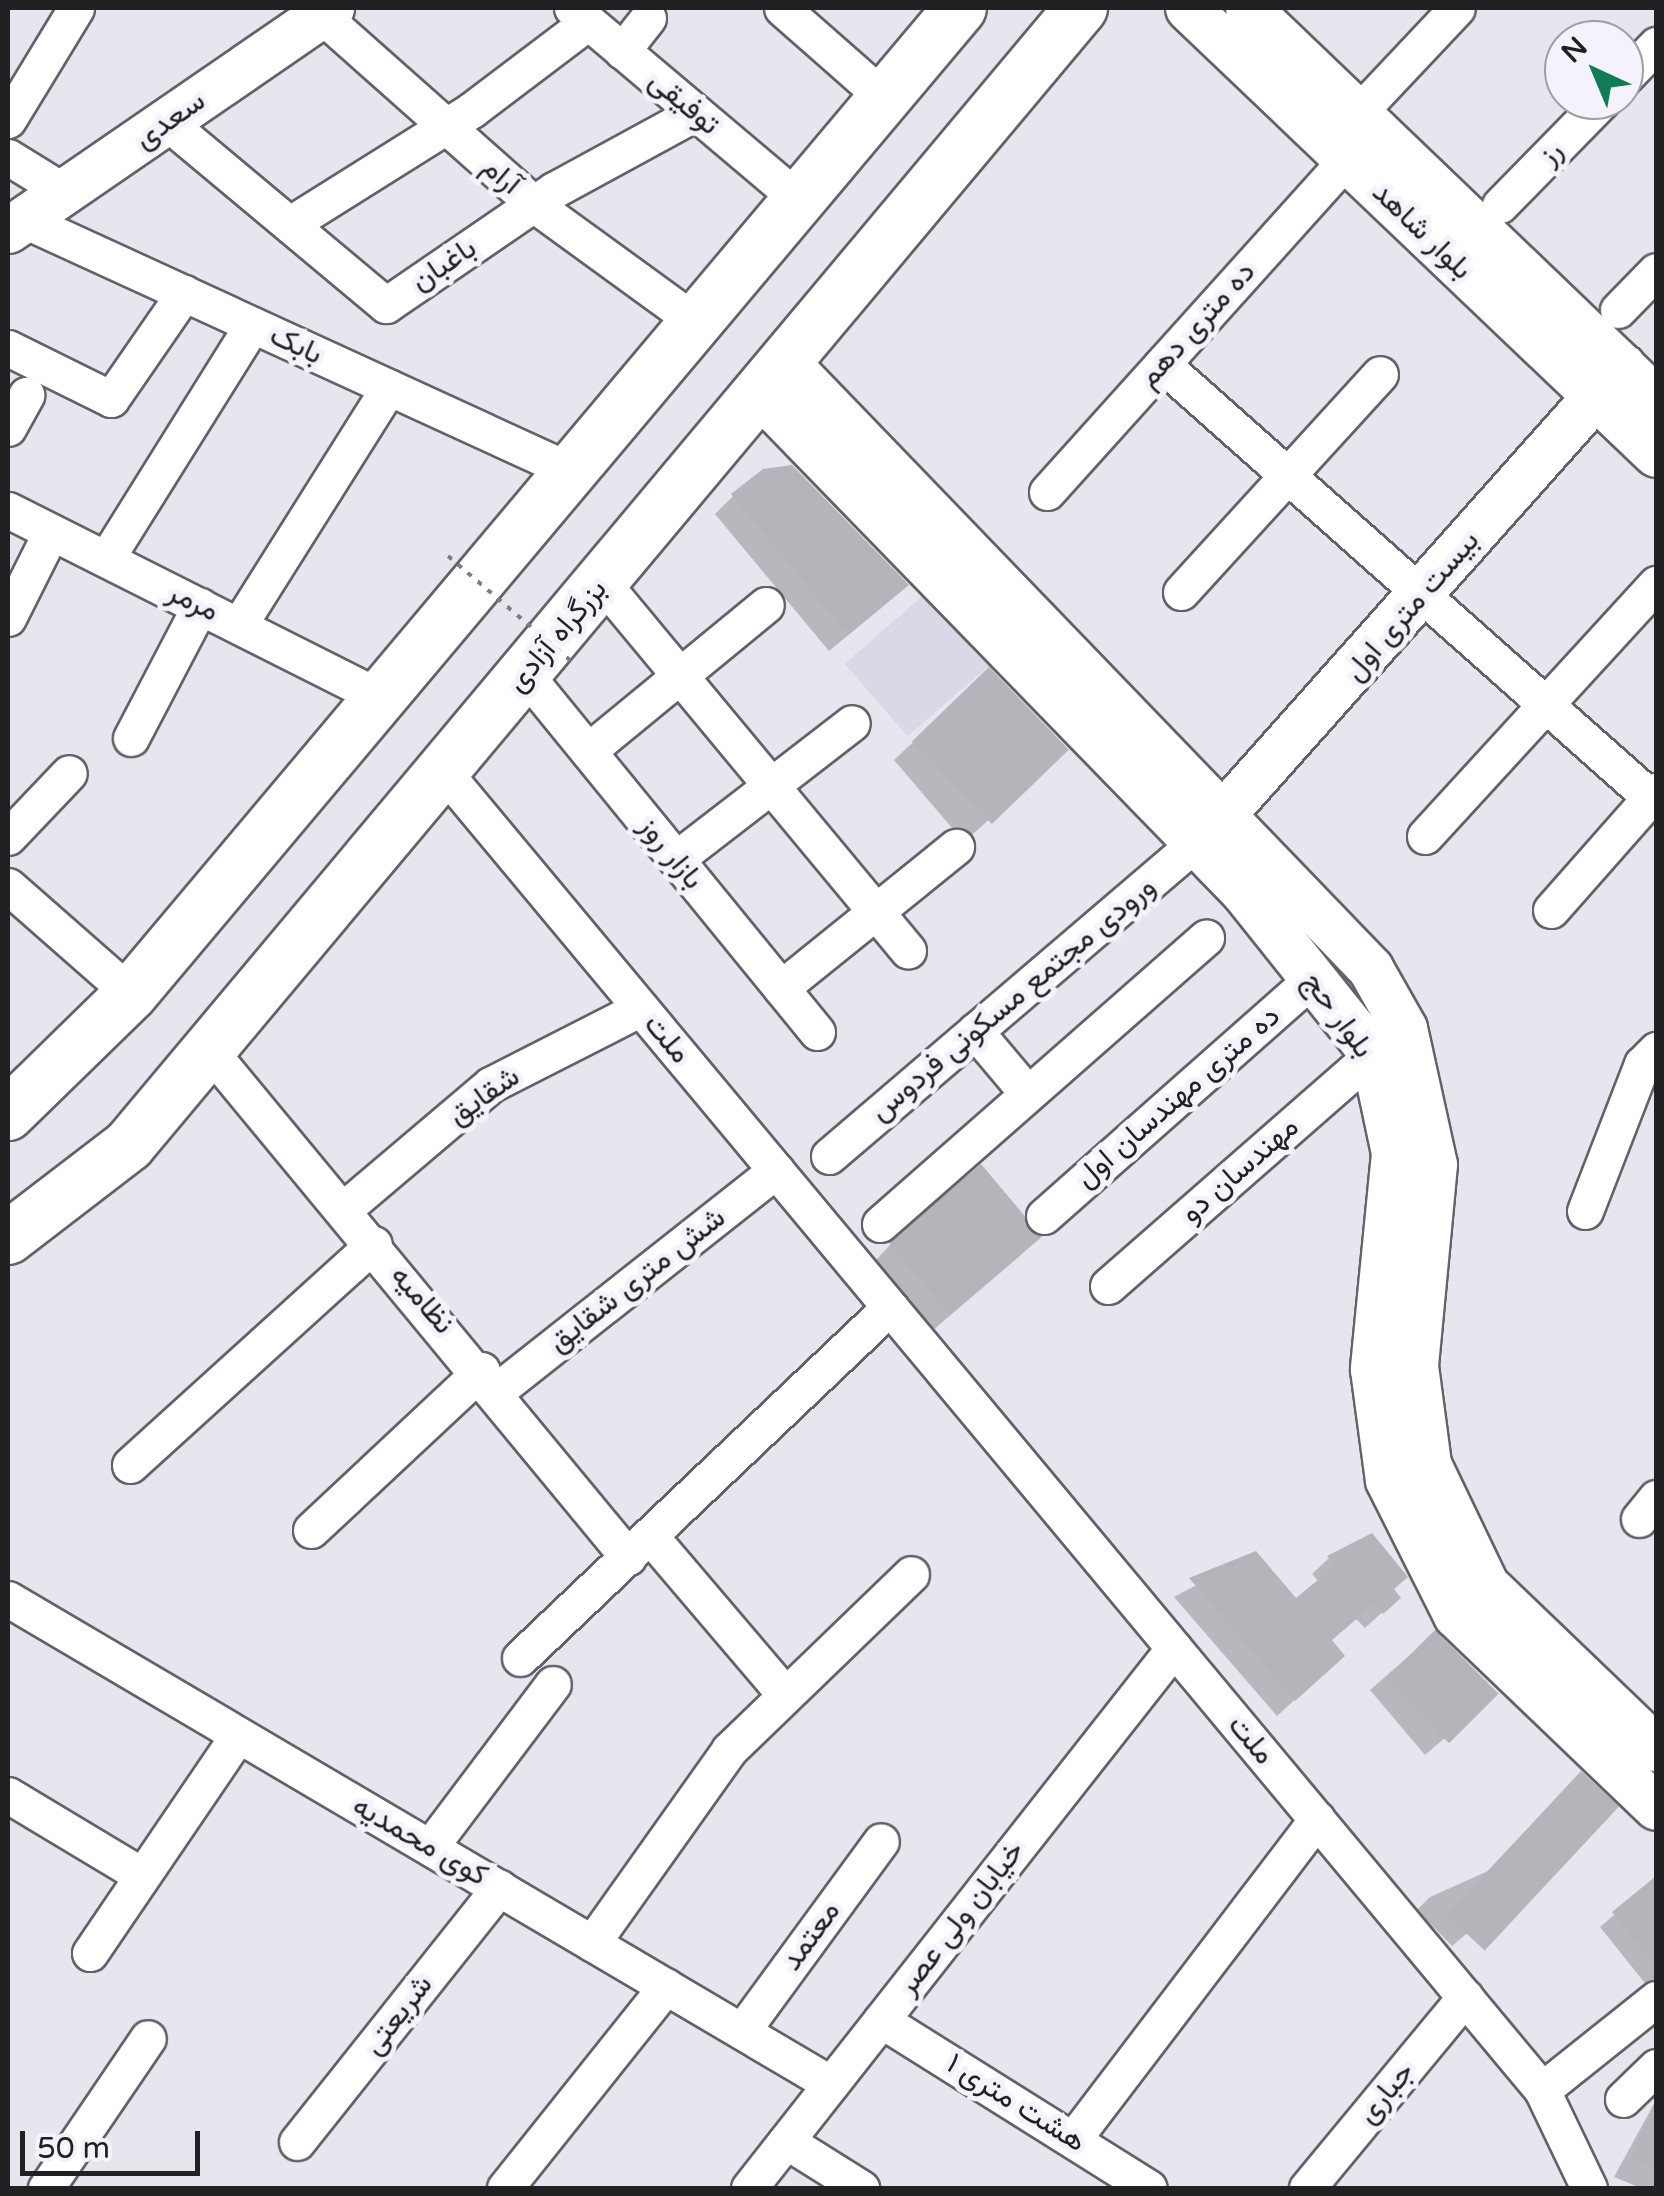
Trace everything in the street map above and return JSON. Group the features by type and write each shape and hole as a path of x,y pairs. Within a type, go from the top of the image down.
{"highway":[{"path":"8,1114 131,994 960,8"},
{"name":"بزرگراه آزادی","path":"8,1238 129,1145 444,772 548,668 602,582 1081,8"}],"main road":[{"name":"بلوار شاهد","path":"1188,8 1347,159 1608,380 1656,399"},
{"name":"بلوار شاهد","path":"1248,8 1358,112 1608,380 1656,454"},
{"name":"سعدی","path":"16,225 326,11"},
{"name":"بلوار حج","path":"773,378 1212,828 1370,968 1410,1047 1434,1164 1415,1366 1428,1464 1450,1556 1456,1616 1656,1808"},
{"name":"بیست متری اول","path":"1212,828 1425,593 1608,380"},
{"name":"بلوار حج","path":"1212,828 1313,978 1372,1054 1394,1153 1373,1369 1388,1480 1450,1556 1486,1585 1656,1748"}],"street":[{"path":"8,120 76,8"},
{"path":"782,8 884,98"},
{"path":"1358,112 1456,8"},
{"name":"آرام","path":"326,11 443,127 536,206 694,322"},
{"path":"290,224 443,127 579,15"},
{"name":"توفیقی","path":"579,15 798,199"},
{"path":"622,51 648,18"},
{"name":"باغبان","path":"168,123 386,305 536,206 696,113"},
{"name":"رز","path":"1500,205 1583,120"},
{"path":"8,157 65,192"},
{"name":"ده متری دهم","path":"1046,492 1347,159"},
{"name":"بابک","path":"16,225 184,294 569,470"},
{"path":"1618,310 1656,270"},
{"path":"8,348 110,399 184,294"},
{"path":"106,559 252,325"},
{"path":"1162,364 1654,794 1551,910"},
{"path":"1180,592 1380,374"},
{"path":"240,626 389,387"},
{"path":"8,428 26,396"},
{"name":"مرمر","path":"8,510 378,696"},
{"path":"8,618 52,532"},
{"path":"602,582 908,951"},
{"path":"1425,836 1656,584"},
{"path":"130,738 200,606"},
{"path":"588,751 766,606"},
{"name":"بازار روز","path":"548,668 588,751 817,1032"},
{"path":"676,859 852,723"},
{"name":"ملت","path":"444,772 1542,2090 1589,2188"},
{"path":"8,837 69,773"},
{"name":"ورودی مجتمع مسکونی فردوس","path":"829,1156 1212,828"},
{"path":"781,988 956,847"},
{"path":"8,886 131,994"},
{"path":"880,1224 1206,938"},
{"name":"ده متری مهندسان اول","path":"1044,1216 1313,978"},
{"name":"شقایق","path":"344,1208 490,1085 641,1008"},
{"path":"975,1031 1028,1094"},
{"name":"نظامیه","path":"208,1050 490,1380 639,1546 782,1692"},
{"path":"1585,1212 1642,1064 1656,1050"},
{"name":"مهندسان دو","path":"1108,1286 1372,1054"},
{"name":"شش متری شقایق","path":"311,1530 490,1380 776,1170"},
{"path":"130,1465 374,1244"},
{"path":"520,1658 890,1307"},
{"path":"592,1942 729,1750 782,1692 911,1574"},
{"name":"کوی محمدیه","path":"8,1599 831,2084"},
{"name":"خیابان ولی عصر","path":"749,2188 1174,1648"},
{"path":"430,1847 552,1684"},
{"path":"90,1954 138,1873 238,1735"},
{"path":"8,1795 138,1873"},
{"path":"1074,2138 1317,1819"},
{"name":"معتمد","path":"742,2031 880,1841"},
{"name":"شریعتی","path":"297,2142 498,1888"},
{"path":"505,2188 666,1986"},
{"name":"جباری","path":"1307,2188 1465,1997"},
{"path":"1542,2090 1656,2000"},
{"name":"هشت متری ۱","path":"882,2020 1149,2188"},
{"path":"46,2188 148,2038"},
{"path":"1622,2099 1656,2068"},
{"path":"786,2141 861,2188"}],"path":[{"path":"448,556 548,668"}],"shaded area":[{"path":"933,587 996,659 908,736 845,664"}],"building":[{"path":"792,465 909,585 848,635 731,494 763,469"},
{"path":"989,667 1069,750 992,824 912,741"},
{"path":"981,1164 1042,1237 949,1315 888,1242"},
{"path":"1372,1533 1408,1577 1394,1589 1401,1598 1383,1614 1374,1604 1332,1640 1345,1656 1295,1701 1189,1578 1256,1551 1296,1598 1336,1565 1327,1556"},
{"path":"1435,1630 1499,1694 1449,1743 1386,1679"},
{"path":"1581,1771 1619,1806 1485,1951 1447,1915"},
{"path":"1656,1876 1656,1967 1612,1912"},
{"path":"1656,2099 1656,2170 1631,2159"}]}
